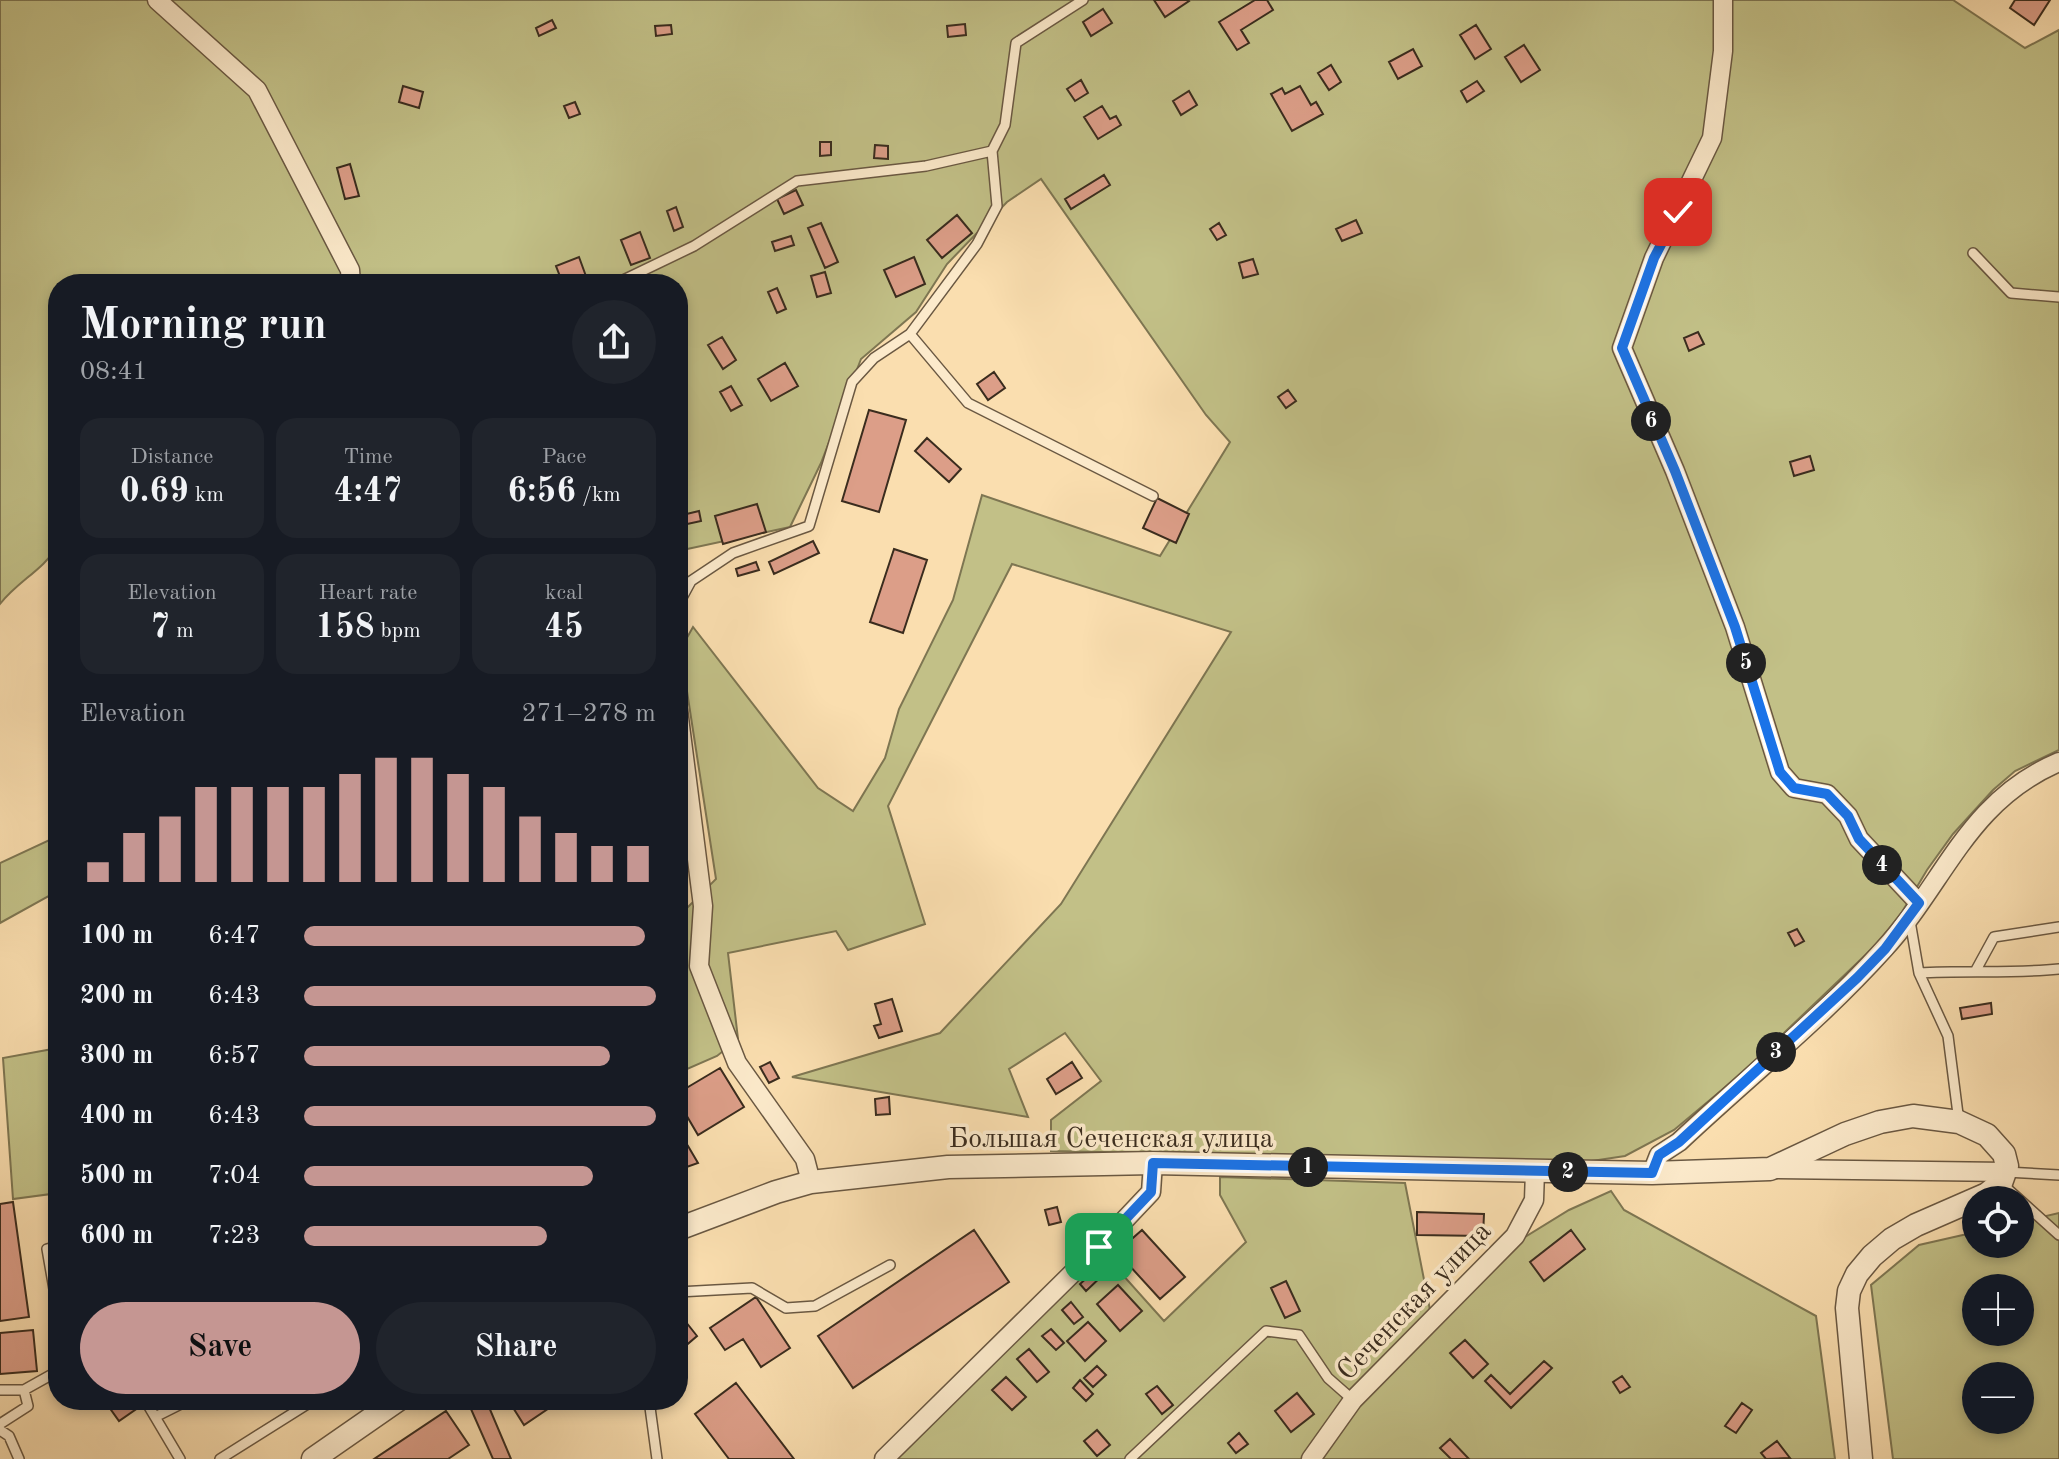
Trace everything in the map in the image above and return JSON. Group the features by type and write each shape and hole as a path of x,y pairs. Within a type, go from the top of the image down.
{"street":[{"path":"157,0 257,90 350,274"},
{"path":"1723,0 1723,51 1712,138 1654,258 1622,348 1675,471 1735,627 1780,772 1794,788 1827,794 1848,816 1859,839 1914,911"},
{"path":"1652,1173 1659,1155 1679,1142 1857,978 1914,911 1981,817 2025,780 2059,762"},
{"path":"688,788 703,906 699,966 737,1063 805,1159 811,1182"},
{"name":"Большая Сеченская улица","path":"688,1225 811,1182 948,1167 1153,1163 1652,1173 1770,1169 1880,1122 1913,1116 1959,1122 1987,1135 2004,1154 2003,1178"},
{"path":"884,1459 1151,1192 1153,1163"},
{"path":"1770,1169 2003,1178"},
{"name":"Сеченская улица","path":"1311,1459 1353,1400 1515,1236 1534,1200 1535,1171"},
{"path":"1861,1459 1847,1308 1853,1283 1872,1256 1892,1239 1987,1194 2003,1178"},
{"path":"313,1459 384,1410"}],"lane":[{"path":"688,587 691,581 733,553 809,526 852,382 874,358 910,334 977,244 997,206 992,151 1005,125 1016,43 1083,0"},
{"path":"636,274 694,246 797,181 926,166 992,151"},
{"path":"1973,253 2011,293 2059,297"},
{"path":"910,334 968,403 1153,496"},
{"path":"1914,911 1919,973 1948,1036 1959,1122"},
{"path":"1976,970 1994,937 2059,927"},
{"path":"1919,973 1976,970 1997,974 2059,969"},
{"path":"2003,1178 2059,1175"},
{"path":"2003,1178 2059,1235"},
{"path":"688,1291 752,1288 786,1308 815,1306 890,1265"},
{"path":"1130,1459 1266,1331 1299,1335 1328,1378 1353,1400"},
{"path":"0,1390 24,1390 48,1377"},
{"path":"0,1424 28,1406 24,1390"},
{"path":"151,1410 180,1459"},
{"path":"155,1417 169,1410"},
{"path":"220,1459 298,1410"},
{"path":"650,1410 657,1459"},
{"path":"0,1430 9,1436 19,1459"}],"shaded area":[{"path":"0,0 1953,0 2025,48 2059,30 2059,750 2015,771 1993,790 1953,834 1878,943 1741,1074 1674,1130 1625,1156 1585,1162 1051,1151 1051,1120 1101,1081 1065,1033 1009,1069 1028,1117 792,1077 940,1033 1061,904 1231,632 1012,564 888,806 925,924 848,950 836,931 728,953 738,1039 717,1056 688,1069 688,907 716,879 688,698 688,636 693,627 818,788 853,811 885,758 899,709 953,600 982,495 1160,556 1230,442 1206,415 1041,179 1007,202 947,264 916,312 861,359 821,463 790,527 688,549 688,274 48,274 48,558 0,604"},
{"path":"48,841 48,897 0,923 0,863"},
{"path":"48,1050 48,1194 13,1199 3,1058"},
{"path":"1220,1177 1405,1183 1430,1310 1345,1400 1301,1459 893,1459 1104,1254 1164,1321 1246,1242 1220,1195"},
{"path":"1611,1191 1624,1210 1816,1316 1835,1459 1319,1459 1359,1405 1520,1240 1569,1210"},
{"path":"2059,1213 2059,1459 1893,1459 1871,1285 1919,1245 1962,1235 1962,1258 2034,1258 2034,1219"}],"building":[{"path":"1154,0 1188,0 1189,1 1165,17"},
{"path":"1255,0 1267,0 1273,10 1241,30 1249,43 1237,50 1219,22"},
{"path":"2015,0 2050,0 2034,25 2010,8"},
{"path":"1103,9 1112,23 1091,36 1083,22"},
{"path":"552,20 556,28 539,36 536,28"},
{"path":"965,24 966,35 948,37 947,26"},
{"path":"671,25 672,34 656,36 655,26"},
{"path":"1476,25 1491,49 1475,59 1460,35"},
{"path":"1524,45 1540,70 1521,82 1505,57"},
{"path":"1413,49 1422,66 1398,79 1389,62"},
{"path":"1331,65 1341,82 1329,90 1318,73"},
{"path":"1081,80 1088,93 1075,101 1067,89"},
{"path":"1477,81 1484,91 1467,102 1461,91"},
{"path":"403,86 423,92 419,108 399,102"},
{"path":"1300,86 1311,105 1316,102 1323,114 1292,131 1271,94 1282,88 1285,94"},
{"path":"1189,91 1197,105 1181,115 1173,101"},
{"path":"575,102 580,114 569,118 564,106"},
{"path":"1102,106 1110,119 1116,116 1121,125 1098,139 1084,117"},
{"path":"820,142 831,142 831,155 820,156"},
{"path":"875,145 888,146 888,159 874,158"},
{"path":"350,164 359,196 345,199 337,168"},
{"path":"1104,175 1110,185 1071,209 1065,199"},
{"path":"796,190 803,205 784,214 777,199"},
{"path":"676,207 683,227 674,231 667,211"},
{"path":"957,215 972,233 942,258 927,240"},
{"path":"1356,220 1362,233 1342,241 1336,229"},
{"path":"821,223 838,262 825,268 808,228"},
{"path":"1219,223 1226,235 1217,240 1210,229"},
{"path":"640,232 650,258 631,265 621,240"},
{"path":"791,236 794,245 775,251 772,242"},
{"path":"579,257 585,274 559,274 556,266"},
{"path":"914,257 925,284 896,297 884,270"},
{"path":"1253,259 1258,274 1243,278 1239,263"},
{"path":"825,272 831,293 817,297 811,276"},
{"path":"777,288 786,309 777,313 768,292"},
{"path":"1698,332 1704,344 1689,351 1684,338"},
{"path":"722,337 736,360 723,369 708,345"},
{"path":"785,363 798,386 771,401 758,379"},
{"path":"994,372 1005,388 988,400 977,384"},
{"path":"731,386 742,405 731,411 720,392"},
{"path":"1288,390 1296,401 1286,408 1278,397"},
{"path":"869,410 906,420 879,512 842,501"},
{"path":"927,438 961,469 949,482 915,451"},
{"path":"1810,456 1814,470 1794,476 1790,462"},
{"path":"1157,498 1189,514 1176,543 1143,528"},
{"path":"757,504 766,532 723,544 715,516"},
{"path":"699,511 701,521 688,524 688,514"},
{"path":"813,541 819,553 774,574 769,562"},
{"path":"894,549 927,560 903,633 870,622"},
{"path":"756,562 759,570 738,576 736,569"},
{"path":"1797,929 1804,941 1795,946 1788,933"},
{"path":"892,999 902,1031 879,1038 874,1026 881,1024 875,1004"},
{"path":"1991,1003 1992,1014 1962,1019 1960,1008"},
{"path":"770,1062 779,1078 769,1083 760,1067"},
{"path":"1072,1062 1082,1078 1056,1094 1047,1079"},
{"path":"720,1068 744,1107 698,1135 688,1118 688,1087"},
{"path":"889,1097 890,1114 876,1115 875,1099"},
{"path":"688,1146 698,1163 688,1166"},
{"path":"13,1202 29,1317 0,1321 0,1204"},
{"path":"1057,1207 1061,1222 1049,1225 1045,1210"},
{"path":"1417,1212 1484,1214 1483,1236 1417,1235"},
{"path":"974,1230 1009,1282 853,1388 818,1336"},
{"path":"1142,1230 1185,1277 1160,1299 1117,1252"},
{"path":"1571,1230 1585,1249 1544,1281 1530,1262"},
{"path":"1099,1267 1105,1273 1086,1291 1080,1284"},
{"path":"1286,1281 1300,1311 1285,1318 1271,1288"},
{"path":"1118,1285 1142,1311 1120,1331 1097,1304"},
{"path":"756,1297 790,1348 761,1367 743,1339 725,1350 710,1328"},
{"path":"1071,1302 1083,1317 1074,1324 1062,1310"},
{"path":"1088,1322 1106,1341 1085,1361 1067,1341"},
{"path":"688,1325 697,1336 688,1344"},
{"path":"1051,1329 1064,1343 1056,1350 1042,1336"},
{"path":"33,1330 37,1371 0,1374 0,1333"},
{"path":"1465,1340 1488,1364 1473,1378 1450,1353"},
{"path":"1029,1349 1049,1372 1037,1382 1017,1359"},
{"path":"1544,1361 1552,1368 1511,1408 1485,1381 1491,1375 1510,1394"},
{"path":"1097,1366 1106,1375 1093,1387 1084,1378"},
{"path":"1622,1376 1630,1387 1620,1393 1613,1382"},
{"path":"1006,1377 1026,1397 1012,1410 992,1390"},
{"path":"1080,1380 1093,1394 1086,1401 1073,1388"},
{"path":"736,1383 794,1459 729,1459 695,1414"},
{"path":"1157,1386 1173,1405 1162,1414 1146,1394"},
{"path":"1297,1393 1314,1414 1291,1432 1275,1411"},
{"path":"1742,1403 1752,1410 1736,1433 1725,1426"},
{"path":"111,1410 135,1410 119,1421"},
{"path":"471,1410 490,1410 511,1459 493,1459"},
{"path":"515,1410 546,1410 524,1425"},
{"path":"446,1411 469,1445 448,1459 374,1459"},
{"path":"1097,1430 1110,1445 1097,1456 1084,1441"},
{"path":"1239,1433 1248,1444 1236,1453 1228,1443"},
{"path":"1450,1439 1469,1459 1451,1459 1440,1448"},
{"path":"1777,1441 1790,1458 1766,1459 1761,1453"}],"route":[{"path":"1099,1247 1151,1192 1153,1163 1652,1173 1659,1155 1679,1142 1857,978 1885,949 1919,903 1859,839 1848,816 1827,794 1794,788 1780,772 1735,627 1675,471 1622,348 1654,258 1678,212"}]}
